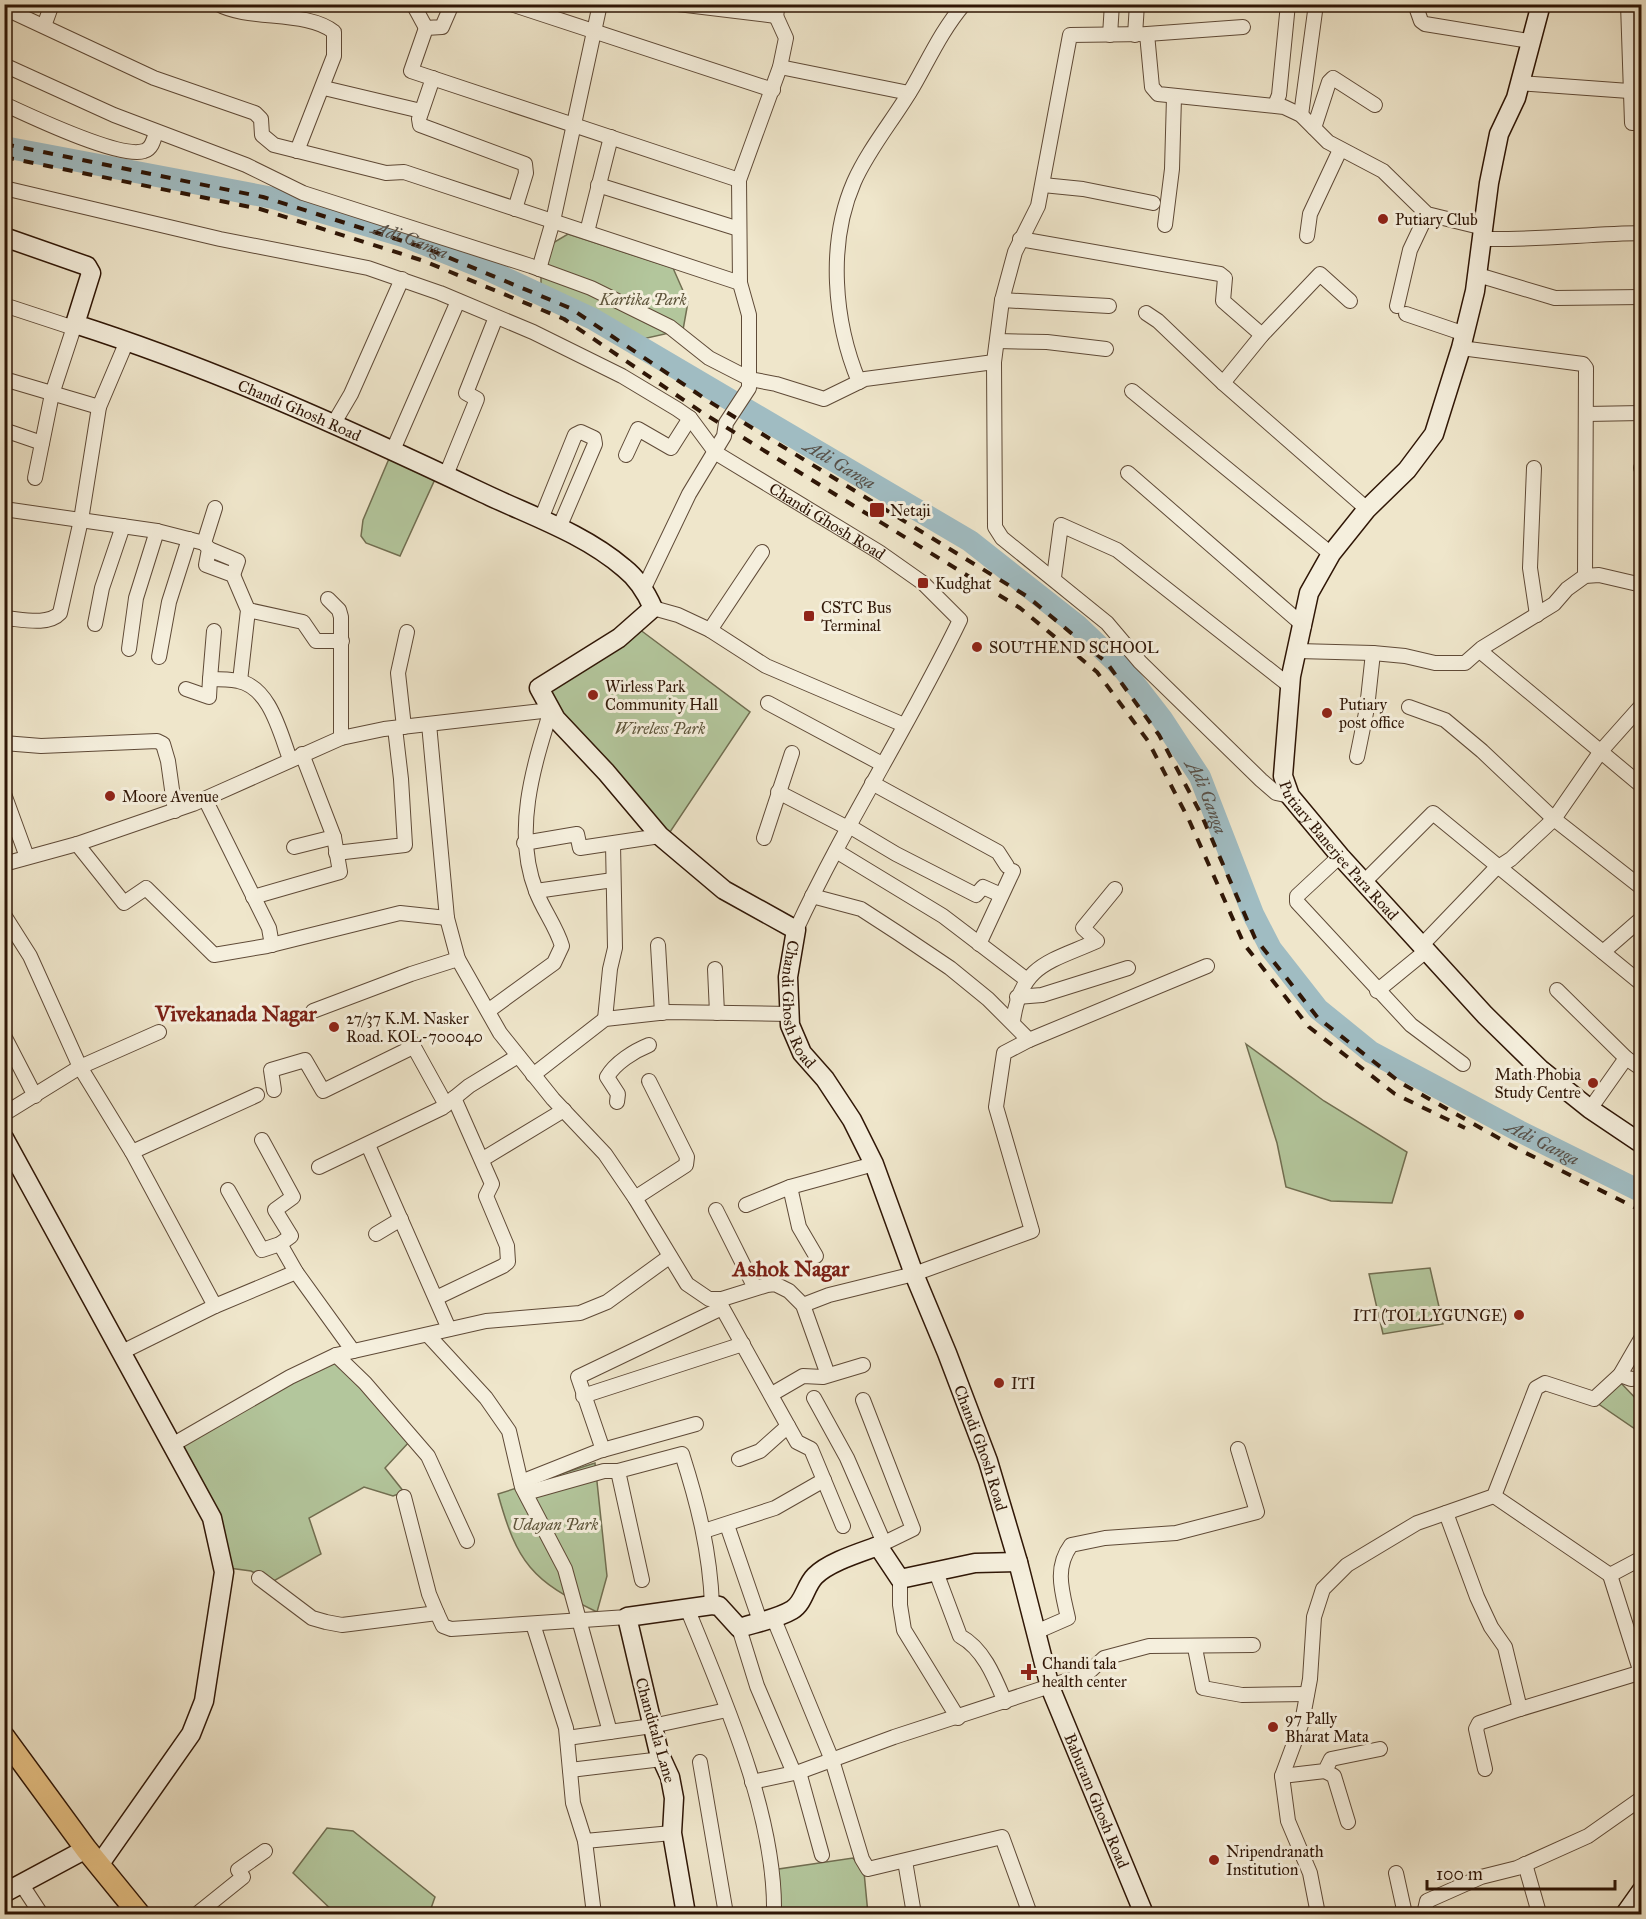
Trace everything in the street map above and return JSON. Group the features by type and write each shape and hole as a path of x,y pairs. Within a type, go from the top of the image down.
{"main road":[{"path":"5,1739 93,1857 139,1914"}],"street":[{"path":"44,26 52,4"},
{"path":"218,4 238,11 265,13 329,27 334,32 334,56 324,88 297,151"},
{"path":"413,4 426,28 411,71 739,180"},
{"path":"426,28 444,26 452,4"},
{"path":"511,4 773,90"},
{"path":"539,269 553,221 600,4"},
{"path":"644,588 689,494 716,453 724,436 726,423 750,384 749,315 740,284 739,180 773,90 786,38 777,10 678,4"},
{"path":"862,381 842,330 837,260 854,183 947,25 964,4"},
{"path":"1110,34 1112,4"},
{"path":"1137,4 1152,87 1158,94 1275,105 1301,115 1340,150 1383,171 1427,214 1484,233 1558,238 1593,233 1641,233"},
{"path":"1275,105 1280,95 1288,4"},
{"path":"1301,115 1316,4"},
{"path":"1415,4 1425,24 1529,41"},
{"name":"Putiary Banerjee Para Road","path":"1541,4 1529,41 1516,98 1499,134 1478,274 1463,341 1434,434 1407,470 1367,509 1331,554 1309,594 1290,686 1283,776 1290,796 1340,856 1485,1015 1540,1069 1590,1109 1641,1144"},
{"path":"1628,4 1629,92 1632,123 1641,123"},
{"path":"4,8 154,78 255,113 261,118 262,135 273,145 386,173 404,172 740,284"},
{"path":"1244,27 1141,35 1070,36 1038,206 1020,239 1002,300 994,362 995,526 1002,537 1054,577 1107,623 1140,662 1261,780 1276,793 1290,796"},
{"path":"4,65 156,132 246,165 303,193 591,288 670,327 709,358 750,384 776,384 824,399 862,381 994,362"},
{"path":"780,68 909,93"},
{"path":"433,78 419,119 422,128 525,164 526,172 515,208"},
{"path":"1314,128 1329,81 1333,78 1375,105"},
{"path":"1519,83 1629,92"},
{"path":"324,88 422,111"},
{"path":"1165,225 1172,169 1174,97"},
{"path":"4,104 78,136 122,150 144,152 149,148 156,132"},
{"path":"587,232 611,137"},
{"path":"1306,236 1310,214 1340,150"},
{"path":"598,185 740,229"},
{"path":"1042,185 1083,189 1153,203"},
{"path":"4,188 220,239 348,263 402,279 533,332 622,376 690,418 716,453"},
{"path":"1427,214 1410,250 1401,310 1463,341 1583,364 1587,374 1585,576"},
{"path":"4,237 87,266 90,273 52,394 35,478"},
{"path":"1020,239 1220,274 1225,278 1223,301 1262,335"},
{"path":"1223,384 1262,335 1320,274 1350,301"},
{"path":"1478,274 1555,298 1641,297"},
{"path":"334,423 351,394 402,279"},
{"path":"1002,300 1109,306"},
{"path":"393,450 458,301"},
{"path":"4,305 74,326"},
{"path":"1146,313 1158,321 1223,384 1367,509"},
{"path":"446,475 477,399 466,393 496,317"},
{"name":"Chandi Ghosh Road","path":"74,326 127,341 334,423 577,536 624,568 644,588 653,608"},
{"path":"4,618 47,620 55,619 60,613 81,520 99,407 127,341"},
{"path":"997,341 1047,342 1107,349"},
{"path":"4,379 99,407"},
{"path":"1132,391 1331,554"},
{"path":"1586,414 1641,413"},
{"path":"626,455 638,429 671,448 690,418"},
{"path":"4,430 42,443"},
{"path":"540,519 575,435 581,432 594,438 595,444 559,528"},
{"name":"Chandi Ghosh Road","path":"716,453 879,552 923,583 960,620 848,827 796,930 788,977 789,1014 790,1025 802,1053 825,1079 852,1120 874,1164 914,1274 988,1461 1018,1562 1050,1687"},
{"path":"1534,468 1530,568 1537,615"},
{"path":"1128,473 1304,626"},
{"path":"214,508 206,565 233,575 248,610 240,681"},
{"path":"4,509 157,531 207,546"},
{"path":"1054,577 1060,525 1117,550 1290,686"},
{"path":"95,624 102,588 123,526"},
{"path":"129,649 136,598 157,531"},
{"path":"159,657 169,602 189,540"},
{"path":"710,630 762,552"},
{"path":"1298,651 1374,653 1405,656 1435,663 1465,663 1554,604 1566,589 1585,576 1599,575 1641,585"},
{"path":"328,599 339,610 342,641 341,738"},
{"path":"796,930 724,890 660,836 551,710 539,688 620,638 653,608 678,615 710,630 766,666 849,699 904,725"},
{"path":"248,610 303,622 316,641 342,641"},
{"path":"186,689 209,697 214,631"},
{"path":"336,853 405,845 398,674 407,632"},
{"path":"1480,651 1641,786"},
{"path":"1357,757 1367,708 1374,653"},
{"path":"210,679 240,681 252,686 265,700 296,757 334,837 340,872 253,897"},
{"path":"768,703 882,765"},
{"path":"1377,991 1423,948 1499,867 1511,860 1554,819 1601,752 1641,705"},
{"path":"1408,707 1445,720 1482,751 1554,819 1641,888"},
{"path":"4,864 77,844 175,811 341,738 429,724 551,710"},
{"path":"488,1011 554,963 562,946 536,891 524,843 529,786 551,710"},
{"path":"429,724 447,918 458,959 488,1011 518,1056 605,1154 635,1198 687,1284 709,1299 720,1303 797,1442 811,1449 843,1526"},
{"path":"4,743 41,746 157,741 162,744 168,761 175,811"},
{"path":"764,838 792,753"},
{"path":"872,783 998,852 1010,869 979,944"},
{"path":"778,792 976,895 983,887 1001,895"},
{"path":"4,794 27,858"},
{"path":"205,799 269,928 272,945"},
{"path":"1364,882 1434,813 1641,984"},
{"path":"524,843 577,834 580,848 660,836"},
{"path":"294,847 334,837"},
{"path":"77,844 124,903 147,888 214,955 272,945 400,913 447,918"},
{"path":"605,1019 615,948 613,844"},
{"path":"836,851 943,916 1027,980"},
{"path":"1340,856 1297,896 1296,901 1377,991 1424,1036 1463,1064"},
{"path":"536,891 613,880"},
{"path":"1013,1021 1017,997 1027,980 1046,964 1097,942 1083,928 1115,889"},
{"path":"812,896 861,909 950,968 1013,1021 1029,1040"},
{"path":"4,915 30,956 80,1067 132,1152 215,1306"},
{"path":"1603,952 1641,918"},
{"path":"658,945 662,1012"},
{"path":"313,1011 458,959"},
{"path":"803,1305 829,1295 914,1274 1032,1231 996,1107 1004,1053 1029,1040 1207,966"},
{"path":"1017,997 1042,995 1128,968"},
{"path":"715,969 717,1013"},
{"path":"1557,990 1626,1058 1641,1069"},
{"path":"533,1075 605,1019 662,1012 789,1014"},
{"path":"399,1020 413,1047 450,1102 483,1159 492,1184 486,1196 507,1246 508,1262 503,1266 436,1298"},
{"path":"4,1114 80,1067 159,1032"},
{"path":"4,1036 36,1096"},
{"path":"616,1102 618,1094 607,1077 611,1070 636,1050 649,1045"},
{"path":"274,1090 271,1070 305,1060 323,1091 413,1047"},
{"path":"319,1167 368,1145 450,1102 518,1056"},
{"path":"1590,1109 1626,1058"},
{"path":"635,1198 686,1165 687,1157 650,1081"},
{"path":"132,1152 257,1095"},
{"path":"483,1159 564,1110"},
{"path":"4,1138 212,1518 224,1572 204,1701 190,1734 93,1857 4,1893"},
{"path":"228,1190 262,1250 280,1244 291,1236 274,1210 293,1197 262,1140"},
{"path":"368,1145 449,1329"},
{"path":"746,1205 790,1187 874,1164"},
{"path":"790,1187 799,1227 816,1256"},
{"path":"716,1210 756,1288"},
{"path":"376,1234 401,1219"},
{"path":"280,1244 296,1272 353,1351"},
{"path":"172,1445 290,1377 336,1355 449,1329 517,1317 554,1318 580,1313 607,1302 669,1257"},
{"path":"122,1352 215,1306 296,1272"},
{"path":"603,1450 578,1377 720,1303 756,1288 775,1284 782,1287 803,1305 828,1375"},
{"path":"428,1335 479,1389 509,1431 524,1487 565,1569 610,1732"},
{"path":"1318,1914 1310,1873 1288,1821 1282,1776 1302,1722 1314,1617 1323,1589 1347,1566 1417,1523 1494,1496 1536,1388 1545,1383 1594,1399 1620,1375 1641,1337"},
{"path":"583,1396 743,1344"},
{"path":"336,1355 365,1383 428,1456 467,1541"},
{"path":"772,1394 803,1376 828,1375 862,1365"},
{"path":"1620,1375 1631,1379 1641,1378"},
{"path":"814,1398 847,1458 881,1545 900,1579 900,1605 904,1630 958,1718"},
{"path":"739,1628 791,1611 800,1603 805,1588 826,1567 914,1529 863,1400"},
{"path":"524,1487 603,1450 696,1424"},
{"path":"740,1459 760,1451 788,1426"},
{"path":"1036,1632 1068,1618 1060,1579 1061,1558 1071,1545 1105,1538 1176,1533 1257,1512 1238,1449"},
{"path":"524,1487 604,1471 618,1471 682,1454 704,1531 710,1567 712,1605"},
{"path":"618,1471 642,1580"},
{"path":"704,1531 775,1508 824,1480"},
{"path":"1485,1769 1476,1729 1479,1723 1641,1672 1610,1575 1494,1496"},
{"path":"404,1497 429,1594 442,1626 451,1629 579,1621 719,1606 739,1628 757,1686 796,1772 822,1855"},
{"path":"1446,1513 1477,1597 1491,1627 1505,1647 1520,1709"},
{"path":"727,1525 766,1619 832,1760 854,1825 862,1859 868,1869 1002,1837 1030,1914"},
{"path":"1610,1575 1641,1558"},
{"path":"900,1579 975,1563 1018,1562"},
{"path":"936,1572 960,1636 969,1641 983,1658 1005,1702"},
{"path":"259,1578 312,1618 326,1622 342,1625 437,1612"},
{"path":"687,1608 752,1782 775,1894 774,1914"},
{"name":"Chanditala Lane","path":"627,1617 652,1726 674,1798 672,1833 686,1914"},
{"path":"533,1624 567,1738 573,1803 585,1841 594,1914"},
{"path":"752,1782 796,1772 894,1737 1050,1687 1086,1674 1104,1658 1149,1646 1196,1648 1253,1645"},
{"path":"1196,1648 1202,1684 1207,1689 1242,1695 1307,1694"},
{"name":"Baburam Ghosh Road","path":"1050,1687 1144,1914"},
{"path":"567,1738 652,1726 727,1710"},
{"path":"1325,1771 1331,1759 1380,1749"},
{"path":"570,1770 662,1759"},
{"path":"700,1762 726,1914"},
{"path":"1282,1776 1325,1771 1334,1776 1348,1822"},
{"path":"1424,1914 1427,1901 1481,1877 1525,1864 1588,1836 1641,1798"},
{"path":"585,1841 672,1833"},
{"path":"198,1914 243,1877 238,1870 265,1851"},
{"path":"905,1861 914,1914"},
{"path":"1525,1864 1539,1913"},
{"path":"1396,1873 1405,1914"},
{"path":"22,1885 41,1914"},
{"path":"1625,1914 1641,1890"}],"green space":[{"name":"Kartika Park","path":"568,234 673,268 688,302 683,330 638,340 541,291 541,250"},
{"path":"391,454 436,477 400,556 366,543 361,536 363,520"},
{"name":"Wireless Park","path":"639,629 750,712 666,838 545,691"},
{"path":"1246,1044 1324,1101 1407,1152 1392,1203 1331,1201 1286,1187 1277,1143"},
{"path":"1430,1268 1443,1324 1383,1334 1369,1274"},
{"path":"335,1361 410,1441 385,1468 404,1492 393,1496 364,1487 309,1518 321,1554 272,1582 251,1571 229,1568 172,1443"},
{"path":"1620,1382 1641,1404 1641,1433 1597,1403"},
{"name":"Udayan Park","path":"595,1463 607,1576 597,1612 557,1590 530,1567 512,1537 498,1494"},
{"path":"327,1828 353,1831 435,1897 429,1914 336,1914 293,1873"},
{"path":"853,1858 864,1872 868,1914 775,1914 772,1870"}],"waterway":[{"name":"Adi Ganga","path":"4,147 273,198 406,237 486,269 593,319 970,541 1078,626 1124,670 1162,719 1200,777 1253,914 1271,949 1318,1009 1371,1052 1519,1131 1642,1192"}],"railway":[{"path":"4,144 263,197 428,249 570,308 710,402 1028,597 1107,663 1159,735 1201,814 1255,938 1318,1018 1401,1083 1518,1149 1642,1211"},
{"path":"4,157 260,209 424,261 564,319 703,413 1020,608 1097,672 1148,741 1189,820 1244,944 1309,1027 1395,1094 1465,1128"}],"place":[{"name":"Putiary Club","path":"1383,219"},
{"name":"Netaji","path":"877,510"},
{"name":"Kudghat","path":"923,583"},
{"name":"CSTC Bus Terminal","path":"809,616"},
{"name":"SOUTHEND SCHOOL","path":"977,647"},
{"name":"Wirless Park Community Hall","path":"593,695"},
{"name":"Putiary post office","path":"1327,713"},
{"name":"Moore Avenue","path":"110,796"},
{"name":"27/37 K.M. Nasker Road. KOL-700040","path":"334,1027"},
{"name":"Math Phobia Study Centre","path":"1593,1083"},
{"name":"ITI (TOLLYGUNGE)","path":"1519,1315"},
{"name":"ITI","path":"999,1383"},
{"name":"Chandi tala health center","path":"1029,1672"},
{"name":"97 Pally Bharat Mata","path":"1273,1727"},
{"name":"Nripendranath Institution","path":"1214,1860"}],"district":[{"name":"Vivekanada Nagar","path":"236,1013"},
{"name":"Ashok Nagar","path":"791,1268"}]}
